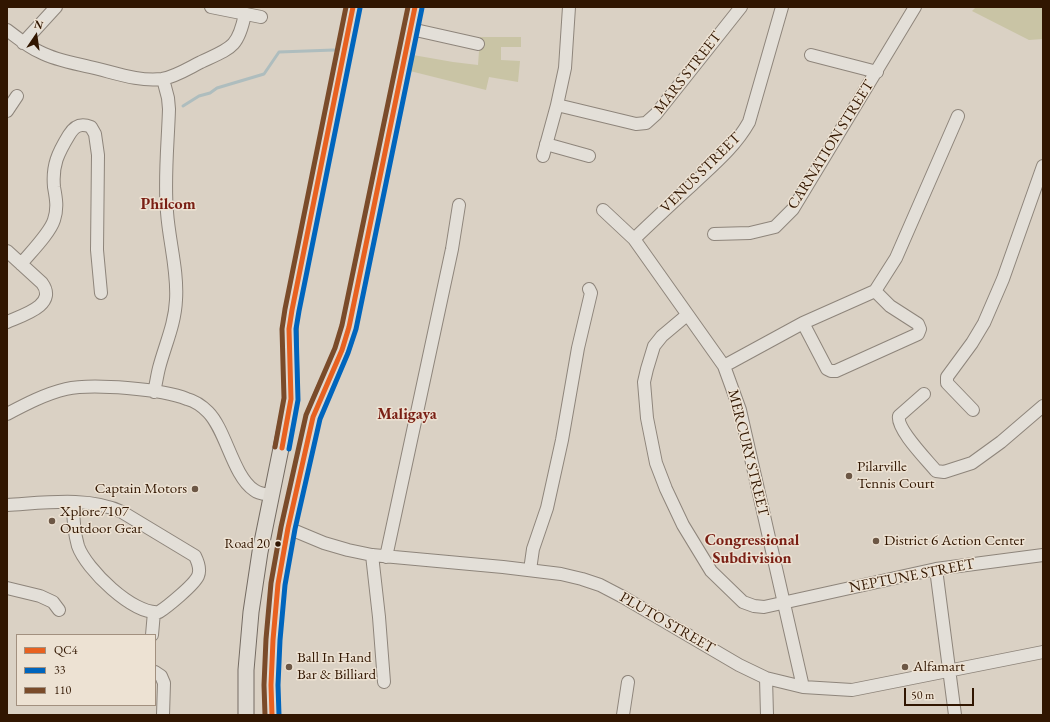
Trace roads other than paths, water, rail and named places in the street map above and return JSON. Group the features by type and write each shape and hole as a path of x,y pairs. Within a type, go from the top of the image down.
{"main road":[{"path":"246,715 246,670 251,612 260,552 291,399 291,315 353,7"},
{"path":"272,715 271,685 273,640 278,584 288,528 313,417 346,340 415,7"}],"street":[{"path":"23,43 56,7"},
{"path":"211,7 261,17"},
{"path":"543,156 557,105 565,68 569,7"},
{"name":"MARS STREET","path":"557,105 636,124 646,123 656,114 741,7"},
{"name":"CARNATION STREET","path":"714,234 750,233 775,227 794,210 877,72 914,7"},
{"name":"VENUS STREET","path":"634,239 720,158 743,133 749,122 780,8"},
{"path":"7,30 23,43 41,53 64,61 130,77 163,79 225,51 234,44 240,34 245,14"},
{"path":"410,30 478,44"},
{"path":"811,55 877,72"},
{"path":"154,392 159,368 173,320 176,300 176,282 167,212 166,192 169,109 163,79"},
{"path":"7,111 17,96"},
{"path":"724,366 803,323 875,291 896,258 958,116"},
{"path":"21,264 54,222 57,204 54,185 56,157 73,130 78,125 84,124 91,127 95,134 98,155 97,250 102,293"},
{"path":"546,144 589,156"},
{"path":"973,410 946,380 984,323 1003,279 1043,166"},
{"path":"386,557 452,249 459,205"},
{"name":"MERCURY STREET","path":"603,210 634,239 724,366 740,410 803,687"},
{"path":"7,251 42,283 46,288 47,296 37,308 7,322"},
{"path":"530,570 533,549 547,508 562,440 578,348 591,293 589,289"},
{"path":"803,323 827,369 831,371 836,371 918,334 920,329 918,324 890,306 875,291"},
{"name":"NEPTUNE STREET","path":"687,315 662,336 654,346 644,382 647,418 656,463 666,489 683,525 710,571 743,602 754,606 764,607 936,569 1043,555"},
{"path":"7,414 33,401 67,389 96,387 154,392 187,398 199,404 215,422 248,485 260,493 271,496"},
{"path":"924,394 899,416 898,420 903,431 936,471 940,472 972,463 1001,442 1043,406"},
{"path":"7,505 73,503 100,504 112,507 195,556 199,569 198,576 194,582 163,609 154,612 136,606 116,592 87,563 79,547 74,531 73,503"},
{"name":"PLUTO STREET","path":"288,528 324,543 372,555 530,570 582,579 600,585 623,597 740,665 766,678 803,687 852,690 879,686 949,670 1043,652"},
{"path":"372,555 384,682"},
{"path":"936,569 955,715"},
{"path":"7,588 40,596 53,602 59,610"},
{"path":"152,634 154,612"},
{"path":"156,673 161,676 164,683 163,715"},
{"path":"766,678 767,715"},
{"path":"623,715 628,682"}],"waterway":[{"path":"183,106 199,96 210,93 217,88 264,74 279,52 334,50"}],"place":[{"name":"Pilarville Tennis Court","path":"849,476"},
{"name":"Captain Motors","path":"195,489"},
{"name":"Xplore7107 Outdoor Gear","path":"52,521"},
{"name":"District 6 Action Center","path":"876,541"},
{"name":"Road 20","path":"278,544"},
{"name":"Ball In Hand Bar & Billiard","path":"289,667"},
{"name":"Alfamart","path":"905,667"}],"district":[{"name":"Philcom","path":"168,205"},
{"name":"Maligaya","path":"407,415"},
{"name":"Congressional Subdivision","path":"752,550"}]}
